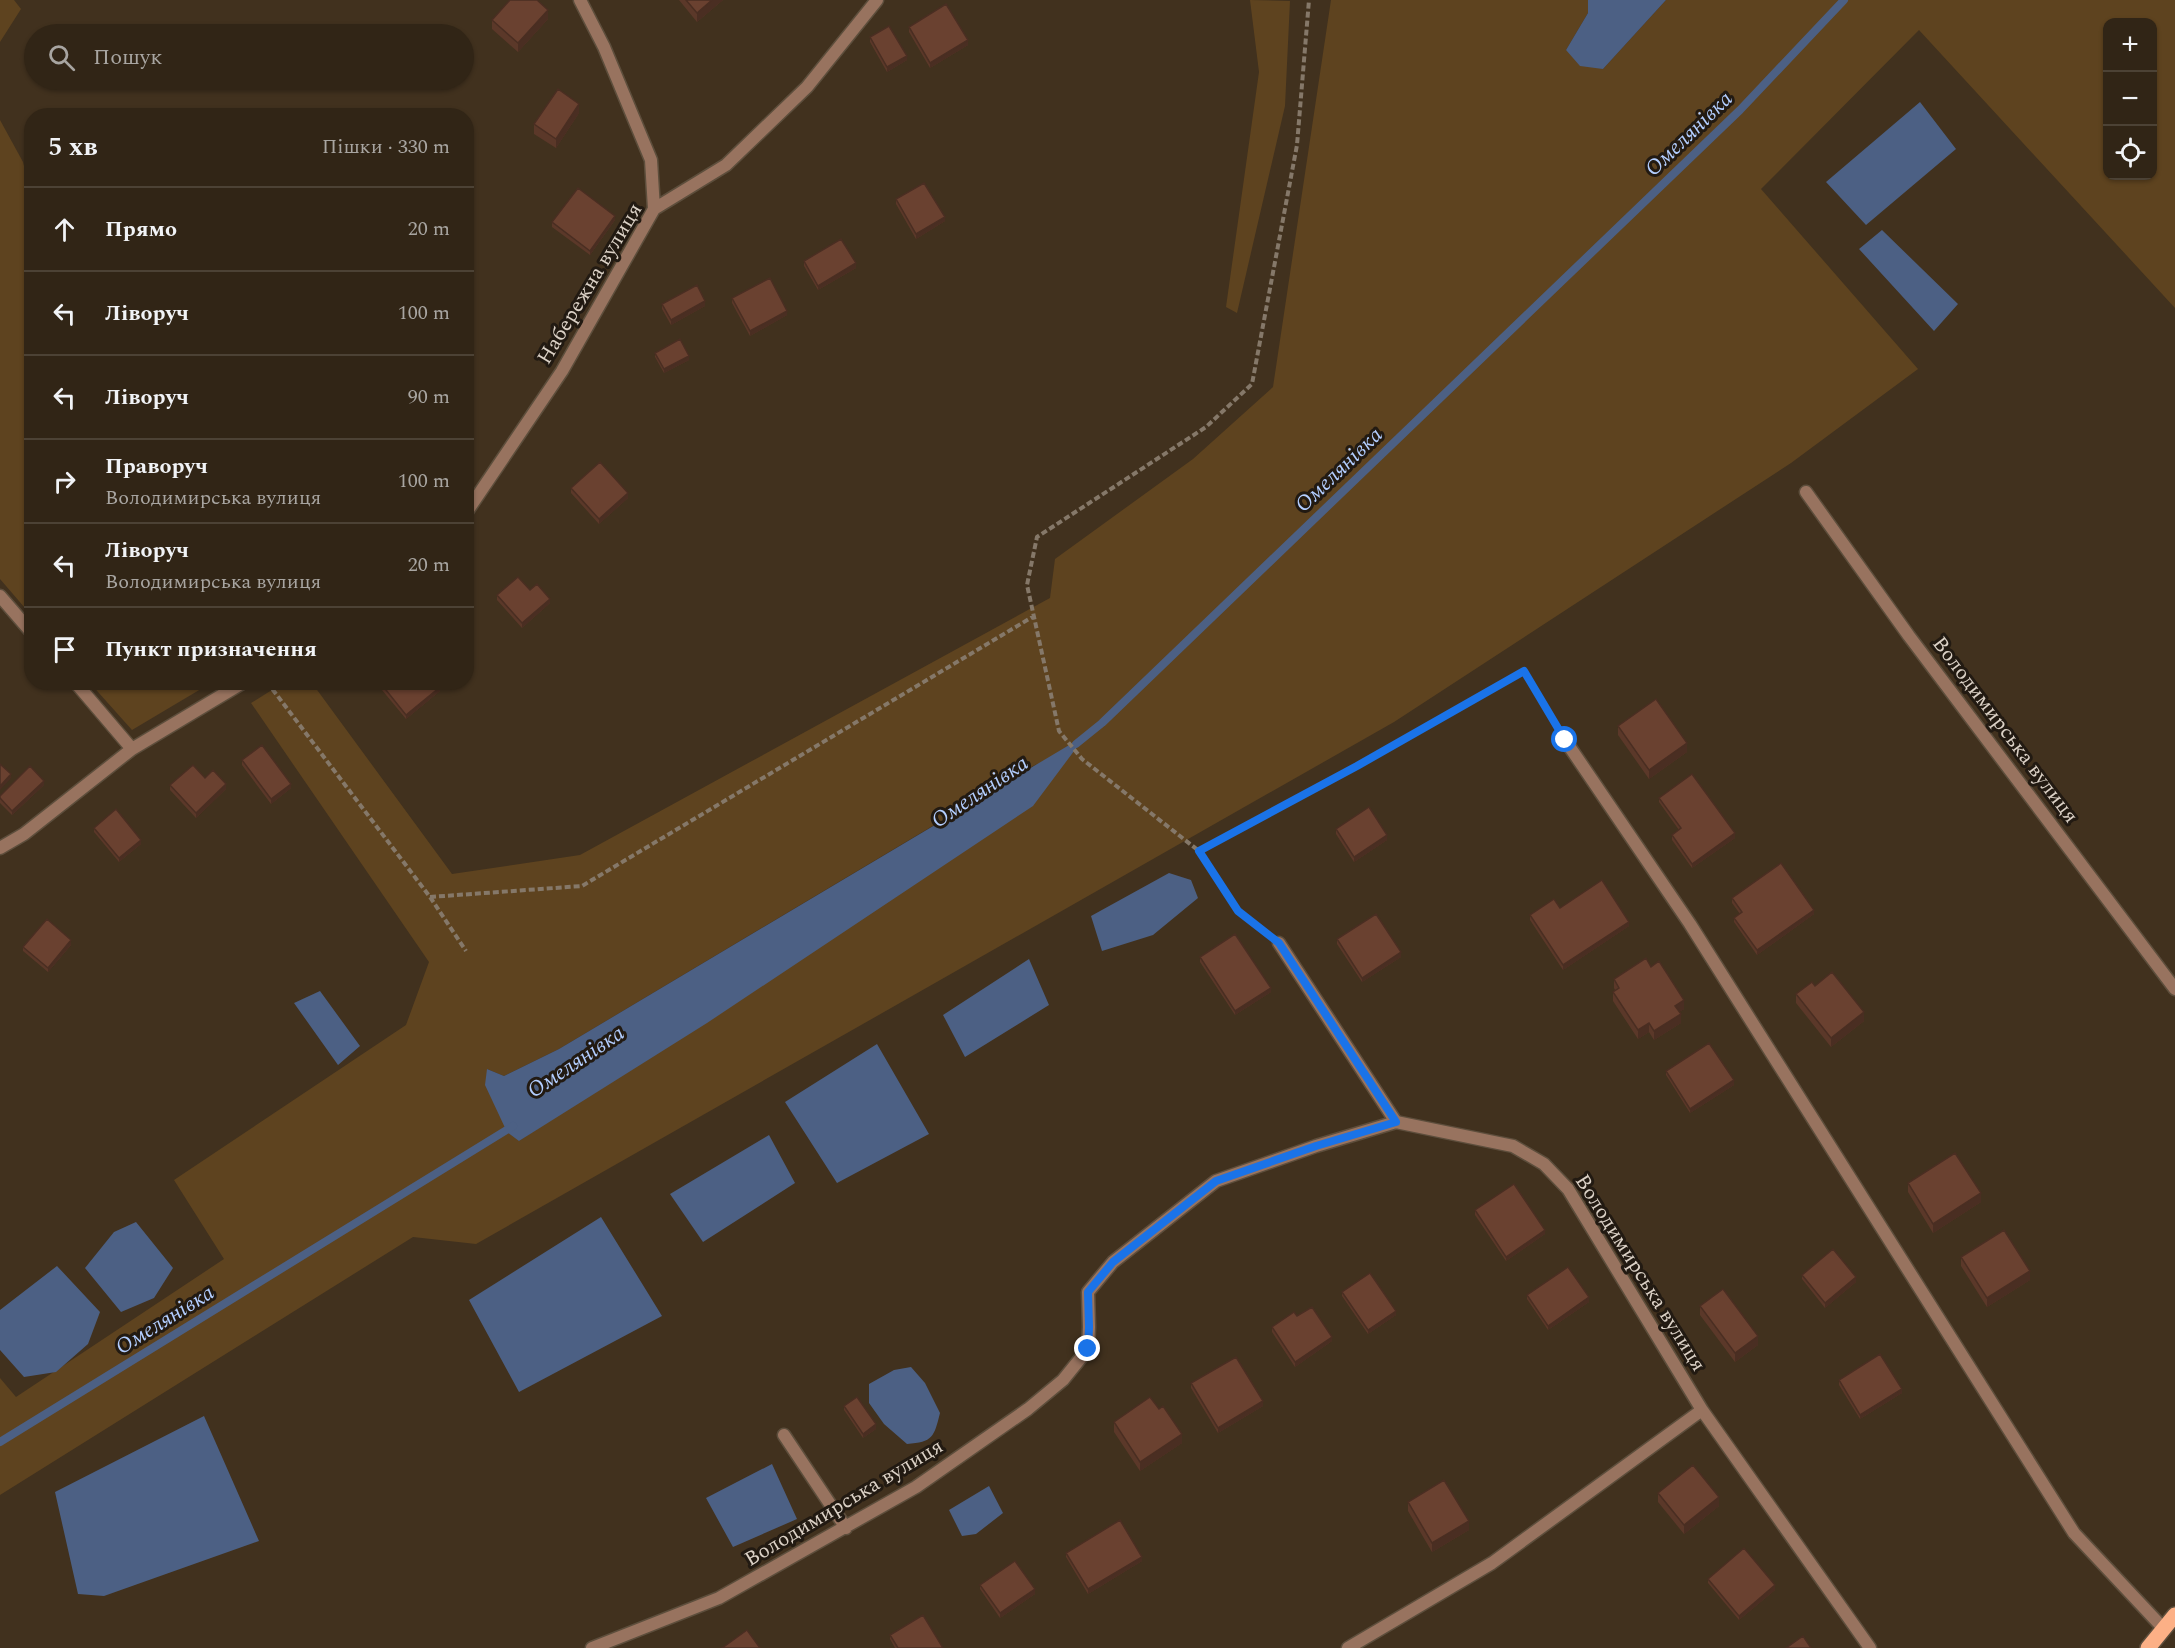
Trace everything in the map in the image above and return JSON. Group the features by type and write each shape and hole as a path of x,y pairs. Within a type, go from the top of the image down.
{"main road":[{"path":"2148,1648 2175,1615"}],"street":[{"path":"580,0 604,47 651,160 654,209"},
{"name":"Набережна вулиця","path":"474,501 562,371 654,209 726,165 807,87 877,0"},
{"name":"Володимирська вулиця","path":"1806,492 1909,636 2175,989"},
{"path":"0,596 24,624"},
{"path":"82,690 132,749"},
{"path":"0,848 24,834 132,749 231,690"},
{"path":"1565,740 1690,924 2074,1533 2164,1629"},
{"path":"1279,943 1396,1122"},
{"name":"Володимирська вулиця","path":"591,1648 719,1598 916,1487 1028,1409 1064,1380 1088,1349 1088,1292 1113,1262 1216,1181 1316,1146 1396,1122 1513,1146 1544,1164 1568,1189 1702,1410 1870,1648"},
{"path":"1348,1648 1492,1563 1702,1410"},
{"path":"784,1435 846,1528"}],"path":[{"path":"1279,943 1238,911 1199,851 1082,759 1059,731 1027,585 1037,537 1206,427 1252,384 1297,145 1309,0"},
{"path":"430,897 582,886 1034,616"},
{"path":"1199,851 1357,766 1524,671 1565,740"},
{"path":"273,690 430,897 466,951"}],"shaded area":[{"path":"0,0 14,0 21,9 0,42"},
{"path":"1250,0 1290,1 1285,106 1237,313 1226,307 1259,72"},
{"path":"1331,0 1588,0 1588,13 1566,50 1603,69 1666,0 2175,0 2175,308 1919,30 1761,189 1918,369 1791,463 1394,722 476,1244 413,1237 0,1495 0,1378 16,1397 224,1259 174,1180 406,1025 429,962 251,703 272,690 317,690 452,874 580,855 1050,598 1055,559 1193,459 1273,387","holes":["1038,763 519,1141 487,1069 504,1076 559,1049"]},
{"path":"0,120 24,166 24,607 0,579"},
{"path":"96,690 199,690 132,730"}],"water":[{"path":"1588,0 1666,0 1603,69 1580,66 1566,50 1588,13"},
{"path":"1920,102 1956,149 1866,225 1826,182"},
{"path":"1882,230 1958,304 1934,331 1859,249"},
{"path":"1086,735 1033,806 707,1023 519,1141 507,1132 485,1085 487,1069 504,1076 559,1049"},
{"path":"1169,873 1191,880 1198,898 1153,935 1102,951 1091,916"},
{"path":"1029,959 1049,1005 965,1057 943,1015"},
{"path":"320,991 360,1046 338,1065 294,1003"},
{"path":"877,1044 929,1134 837,1183 785,1102"},
{"path":"769,1135 795,1183 703,1242 670,1194"},
{"path":"601,1217 662,1316 519,1392 469,1300"},
{"path":"136,1222 173,1268 154,1298 121,1312 85,1268 114,1232"},
{"path":"57,1266 100,1312 88,1344 56,1372 24,1377 0,1350 0,1310"},
{"path":"911,1367 925,1383 940,1413 931,1437 922,1442 907,1444 884,1424 869,1403 869,1384 894,1370"},
{"path":"204,1416 259,1541 104,1596 78,1594 55,1492"},
{"path":"772,1464 797,1519 733,1547 706,1498"},
{"path":"989,1486 1003,1513 976,1534 962,1536 949,1510"}],"building":[{"path":"510,0 537,0 548,10 518,43 492,20"},
{"path":"686,0 712,0 697,13"},
{"path":"946,4 968,40 930,63 909,27"},
{"path":"889,26 907,56 887,67 870,37"},
{"path":"558,89 579,104 556,139 534,124"},
{"path":"924,183 945,217 916,234 896,199"},
{"path":"578,188 615,216 590,251 552,222"},
{"path":"841,239 856,263 818,286 804,261"},
{"path":"770,278 787,311 750,331 732,298"},
{"path":"697,285 705,301 671,320 662,304"},
{"path":"680,339 689,356 664,369 655,353"},
{"path":"600,462 628,493 599,519 571,488"},
{"path":"518,577 530,590 537,584 550,599 522,623 497,595"},
{"path":"386,690 436,690 406,715"},
{"path":"1656,699 1687,743 1649,770 1618,726"},
{"path":"262,745 291,784 271,799 242,760"},
{"path":"0,764 11,774 0,786"},
{"path":"193,765 205,778 213,770 226,784 196,813 170,785"},
{"path":"30,766 44,781 12,811 0,796"},
{"path":"1692,774 1735,833 1692,864 1672,835 1681,828 1659,798"},
{"path":"1369,807 1387,835 1354,857 1336,829"},
{"path":"116,809 141,840 119,858 94,828"},
{"path":"1781,863 1814,910 1757,950 1734,918 1742,912 1732,898"},
{"path":"1602,880 1629,922 1563,965 1530,915 1554,899 1560,908"},
{"path":"1376,914 1401,952 1362,978 1337,939"},
{"path":"47,919 71,940 48,968 23,947"},
{"path":"1235,934 1271,988 1235,1011 1200,957"},
{"path":"1646,958 1651,967 1659,961 1684,1000 1675,1006 1681,1014 1654,1031 1649,1023 1638,1030 1613,992 1619,988 1614,979"},
{"path":"1832,972 1864,1012 1831,1038 1796,994 1812,982 1815,986"},
{"path":"1709,1043 1734,1080 1690,1109 1666,1071"},
{"path":"1955,1153 1981,1193 1933,1224 1908,1183"},
{"path":"1514,1184 1545,1230 1506,1257 1475,1210"},
{"path":"2004,1230 2030,1271 1987,1298 1961,1257"},
{"path":"1833,1249 1856,1277 1825,1303 1802,1275"},
{"path":"1568,1267 1589,1297 1548,1326 1527,1295"},
{"path":"1370,1273 1396,1311 1368,1330 1342,1292"},
{"path":"1723,1289 1758,1336 1735,1353 1700,1306"},
{"path":"1312,1307 1332,1337 1295,1362 1272,1327 1294,1312 1297,1316"},
{"path":"1880,1354 1902,1389 1860,1415 1839,1380"},
{"path":"1236,1357 1263,1401 1218,1428 1191,1383"},
{"path":"857,1397 876,1424 863,1434 844,1406"},
{"path":"1150,1397 1159,1409 1163,1406 1182,1434 1140,1462 1114,1422"},
{"path":"1693,1465 1719,1497 1684,1525 1658,1493"},
{"path":"1444,1480 1469,1521 1432,1543 1408,1502"},
{"path":"1120,1520 1142,1557 1088,1589 1066,1553"},
{"path":"1744,1548 1775,1585 1739,1616 1708,1579"},
{"path":"1015,1561 1035,1589 1000,1613 980,1585"},
{"path":"923,1615 943,1648 898,1648 890,1635"},
{"path":"747,1630 760,1648 722,1648"},
{"path":"1803,1636 1811,1648 1786,1648"}],"waterway":[{"name":"Омелянівка","path":"1076,744 1102,723 1740,110 1844,0"},
{"name":"Омелянівка","path":"0,1442 513,1126"}],"route":[{"path":"1088,1349 1088,1292 1113,1262 1216,1181 1316,1146 1396,1122 1279,943 1238,911 1199,851 1357,766 1524,671 1565,740"}]}
